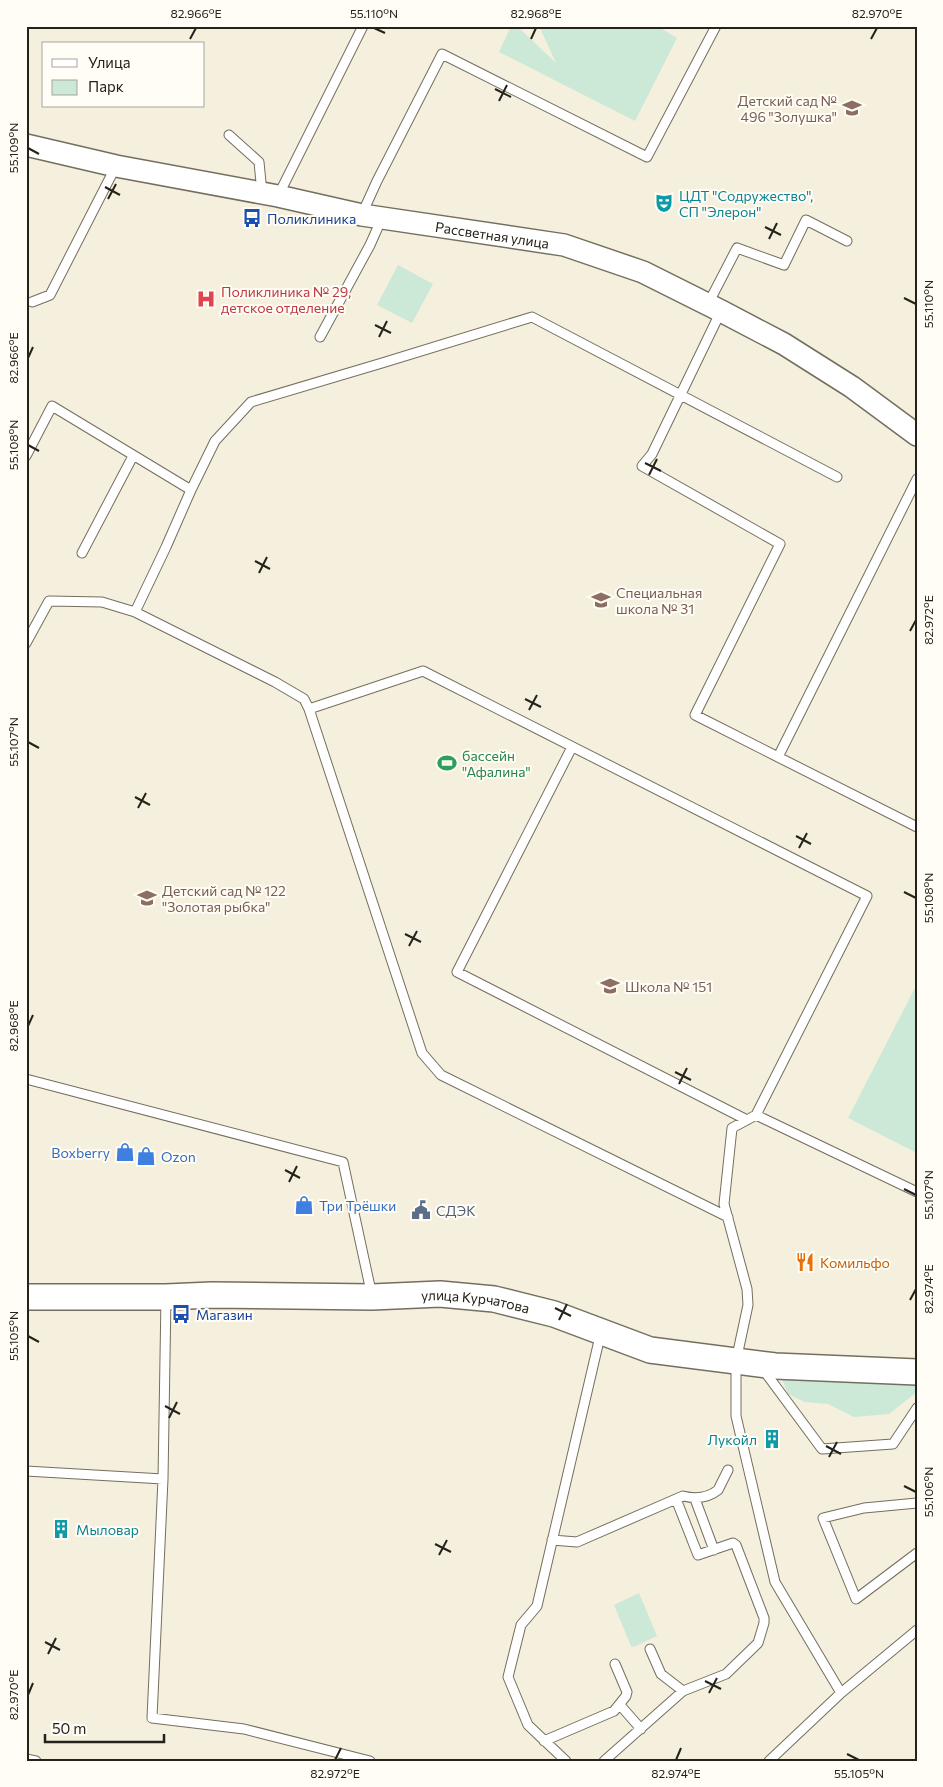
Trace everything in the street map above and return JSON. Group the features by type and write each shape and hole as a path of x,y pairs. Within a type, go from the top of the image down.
{"main road":[{"name":"улица Курчатова","path":"26,1297 166,1297 212,1295 372,1297 440,1294 494,1299 554,1314 650,1350 785,1367 917,1372"}],"street":[{"name":"Рассветная улица","path":"26,145 116,166 270,195 372,217 564,245 643,272 784,344 852,387 917,435"}],"lane":[{"path":"270,195 363,26"},
{"path":"320,338 370,245 377,181 442,54 647,158 716,26"},
{"path":"229,135 259,162 270,195"},
{"path":"32,302 50,295 116,166"},
{"path":"847,241 806,220 784,266 737,248 715,308 707,342 652,454 642,466 780,544 695,714 917,827"},
{"path":"135,612 166,547 190,490 215,442 251,402 382,364 532,317 837,478"},
{"path":"26,456 52,406 190,490"},
{"path":"82,553 133,456"},
{"path":"778,756 917,479"},
{"path":"26,643 49,601 102,602 135,612 275,682 304,699 310,709 422,1053 441,1075 728,1217"},
{"path":"310,709 422,671 867,896 756,1115 732,1128 724,1204 747,1289 748,1305 747,1362 736,1416 775,1582 841,1693"},
{"path":"572,746 457,972 747,1120"},
{"path":"26,1079 343,1162 372,1297"},
{"path":"756,1115 917,1192"},
{"path":"166,1297 162,1479 152,1718 244,1728 370,1761"},
{"path":"566,1761 528,1725 508,1677 521,1625 537,1606 601,1332"},
{"path":"747,1362 822,1449 892,1444 917,1408"},
{"path":"552,1540 577,1542 683,1496 695,1499 717,1492 728,1470"},
{"path":"26,1471 162,1479"},
{"path":"604,1761 684,1691 726,1674 758,1644 764,1623 764,1618 736,1545 733,1543 700,1555 696,1553 676,1499"},
{"path":"695,1499 714,1550"},
{"path":"917,1503 864,1508 823,1518 856,1599 917,1553"},
{"path":"769,1761 841,1693 917,1630"},
{"path":"650,1649 661,1674 684,1691"},
{"path":"544,1741 614,1711 620,1705 627,1692 615,1664"},
{"path":"620,1705 640,1729"},
{"path":"26,1759 36,1761"}],"green space":[{"path":"511,26 517,26 556,63 539,26 657,26 677,38 635,121 499,52"},
{"path":"398,265 433,284 412,323 377,305"},
{"path":"917,984 917,1153 848,1118"},
{"path":"782,1379 917,1385 917,1392 889,1414 854,1417 828,1404 805,1402 788,1394"},
{"path":"639,1593 657,1636 634,1647 631,1646 614,1605"}],"place":[{"name":"Детский сад № 496 \"Золушка\"","path":"852,108"},
{"name":"ЦДТ \"Содружество\", СП \"Элерон\"","path":"664,203"},
{"name":"Поликлиника","path":"252,218"},
{"name":"Поликлиника № 29, детское отделение","path":"206,299"},
{"name":"Специальная школа № 31","path":"601,600"},
{"name":"бассейн \"Афалина\"","path":"447,763"},
{"name":"Детский сад № 122 \"Золотая рыбка\"","path":"147,898"},
{"name":"Школа № 151","path":"610,986"},
{"name":"Boxberry","path":"125,1152"},
{"name":"Ozon","path":"146,1156"},
{"name":"Три Трёшки","path":"304,1205"},
{"name":"СДЭК","path":"421,1210"},
{"name":"Комильфо","path":"805,1262"},
{"name":"Магазин","path":"181,1314"},
{"name":"Лукойл","path":"772,1439"},
{"name":"Мыловар","path":"61,1529"}]}
